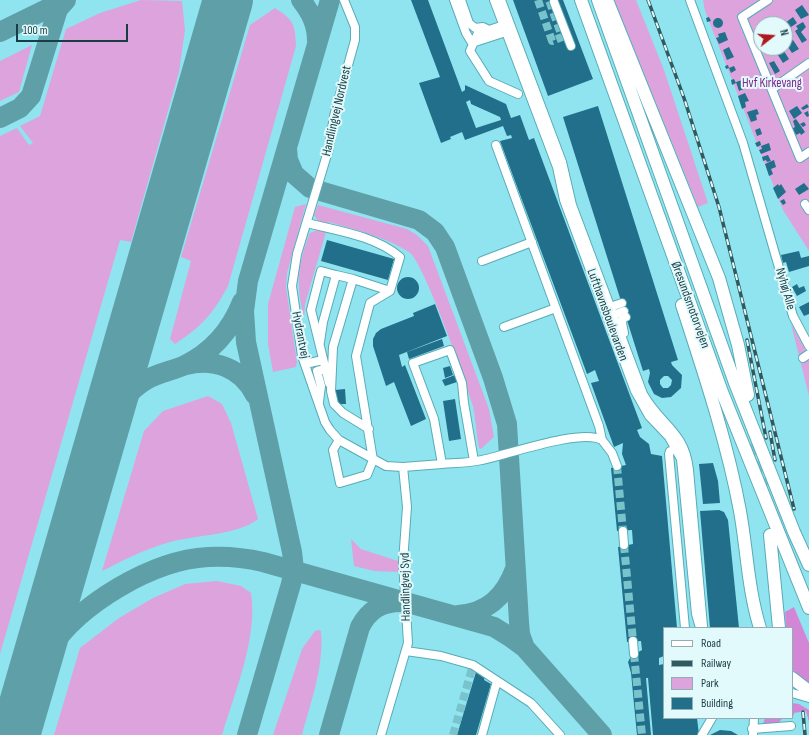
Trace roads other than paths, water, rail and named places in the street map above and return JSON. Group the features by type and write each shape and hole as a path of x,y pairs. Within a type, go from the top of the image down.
{"highway":[{"name":"Øresundsmotorvejen","path":"581,0 722,392 809,608"},
{"name":"Øresundsmotorvejen","path":"598,0 735,383 794,532 809,565"},
{"path":"607,0 719,278 738,345 748,395"},
{"path":"661,224 676,287 720,427 740,511 752,596 760,627"},
{"path":"770,535 779,627"},
{"path":"793,680 800,692"}],"street":[{"name":"Handlingvej Nordvest","path":"307,223 329,148 334,116 355,40 355,27 344,0"},
{"path":"454,0 466,33 472,43"},
{"path":"460,0 472,26 475,28 483,27 489,30"},
{"name":"Lufthavnsboulevarden","path":"494,0 508,28"},
{"name":"Lufthavnsboulevarden","path":"501,0 508,28 557,167 564,200 648,403 674,432 681,448 681,459 699,576 702,626"},
{"name":"Nyhøj Alle","path":"690,0 743,143 792,316 809,346"},
{"path":"768,0 742,17 800,158 809,152"},
{"path":"554,2 571,46"},
{"path":"472,43 508,28"},
{"path":"508,28 489,30 477,35 472,43 470,51 483,76 488,81 515,92"},
{"path":"772,89 809,63"},
{"path":"496,145 599,426 602,440"},
{"path":"307,223 376,241 389,248 400,257 390,291 370,303 356,356 373,460 367,475 340,483 333,450 339,440 373,460 386,466 404,466 474,461 568,439 588,436 597,437 602,440 608,446 616,463"},
{"name":"Hydrantvej","path":"307,223 295,261 292,286 302,356 325,422 339,440"},
{"path":"482,261 532,242"},
{"path":"369,429 343,413 334,404 311,310 321,271 353,279 390,291"},
{"path":"320,347 323,322 336,275"},
{"path":"331,391 333,347 353,279"},
{"path":"504,327 556,308"},
{"path":"610,312 624,311 622,323 626,338 627,351"},
{"name":"Lufthavnsboulevarden","path":"610,312 641,405 649,416 681,448"},
{"path":"442,464 434,419 413,363 450,350 462,383 474,461"},
{"path":"305,364 323,360"},
{"path":"318,403 321,386 317,371 325,368"},
{"path":"681,448 670,451 669,454 685,627"},
{"name":"Handlingvej Syd","path":"381,735 408,643 403,562 408,520 404,466"},
{"path":"623,531 624,545"},
{"path":"633,641 634,654"},
{"path":"406,651 441,656 473,665 531,703 560,735"},
{"path":"482,735 497,681"},
{"path":"702,735 711,719"},
{"path":"754,719 753,732 791,726"}],"tunnel":[{"path":"538,0 552,41 562,37 549,0"},
{"path":"756,443 763,486"},
{"path":"617,466 623,531"},
{"path":"624,545 633,641"},
{"path":"634,654 642,735"},
{"path":"453,735 473,665"}],"railway":[{"path":"648,0 684,98 719,207 794,509"},
{"path":"747,340 766,438"},
{"path":"770,432 775,460"},
{"path":"803,712 805,735"}],"park label":[{"name":"Hvf Kirkevang","path":"772,84"}]}
